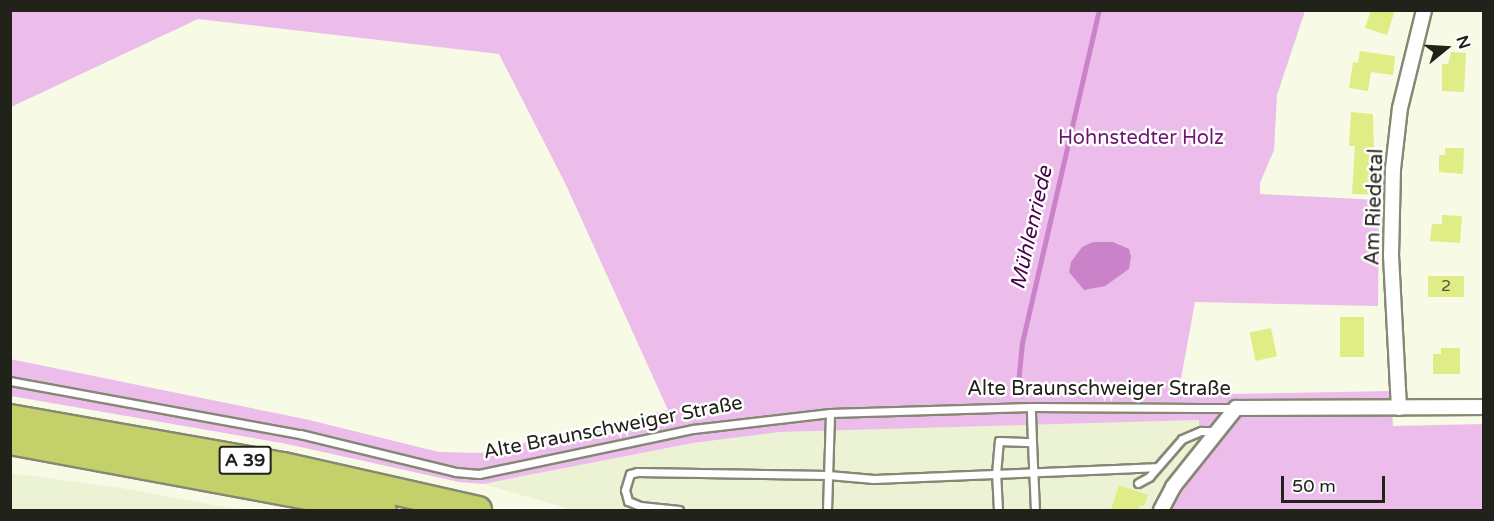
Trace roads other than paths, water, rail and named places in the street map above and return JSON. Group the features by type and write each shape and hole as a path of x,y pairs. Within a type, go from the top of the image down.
{"highway":[{"name":"A 39","path":"10,418 282,466 478,510"},
{"name":"A 39","path":"10,441 383,510"}],"street":[{"name":"Am Riedetal","path":"1399,408 1391,256 1394,169 1400,108 1424,10"},
{"name":"Alte Braunschweiger Straße","path":"1236,408 1484,407"},
{"path":"1161,510 1173,487 1236,408"}],"lane":[{"name":"Alte Braunschweiger Straße","path":"10,381 300,434 456,472 479,474 693,429 830,413 1031,407 1236,408"},
{"path":"1031,407 1035,510"},
{"path":"827,510 830,413"},
{"path":"1138,483 1149,477 1155,467 1182,439 1201,431 1220,430"},
{"path":"998,510 996,474 999,441 1032,442"},
{"path":"679,510 640,506 628,501 625,490 630,474 637,472 828,475 874,479 1034,474 1155,467"}],"waterway":[{"name":"Mühlenriede","path":"1018,383 1022,343 1099,10"}],"park label":[{"name":"Hohnstedter Holz","path":"1141,138"}]}
